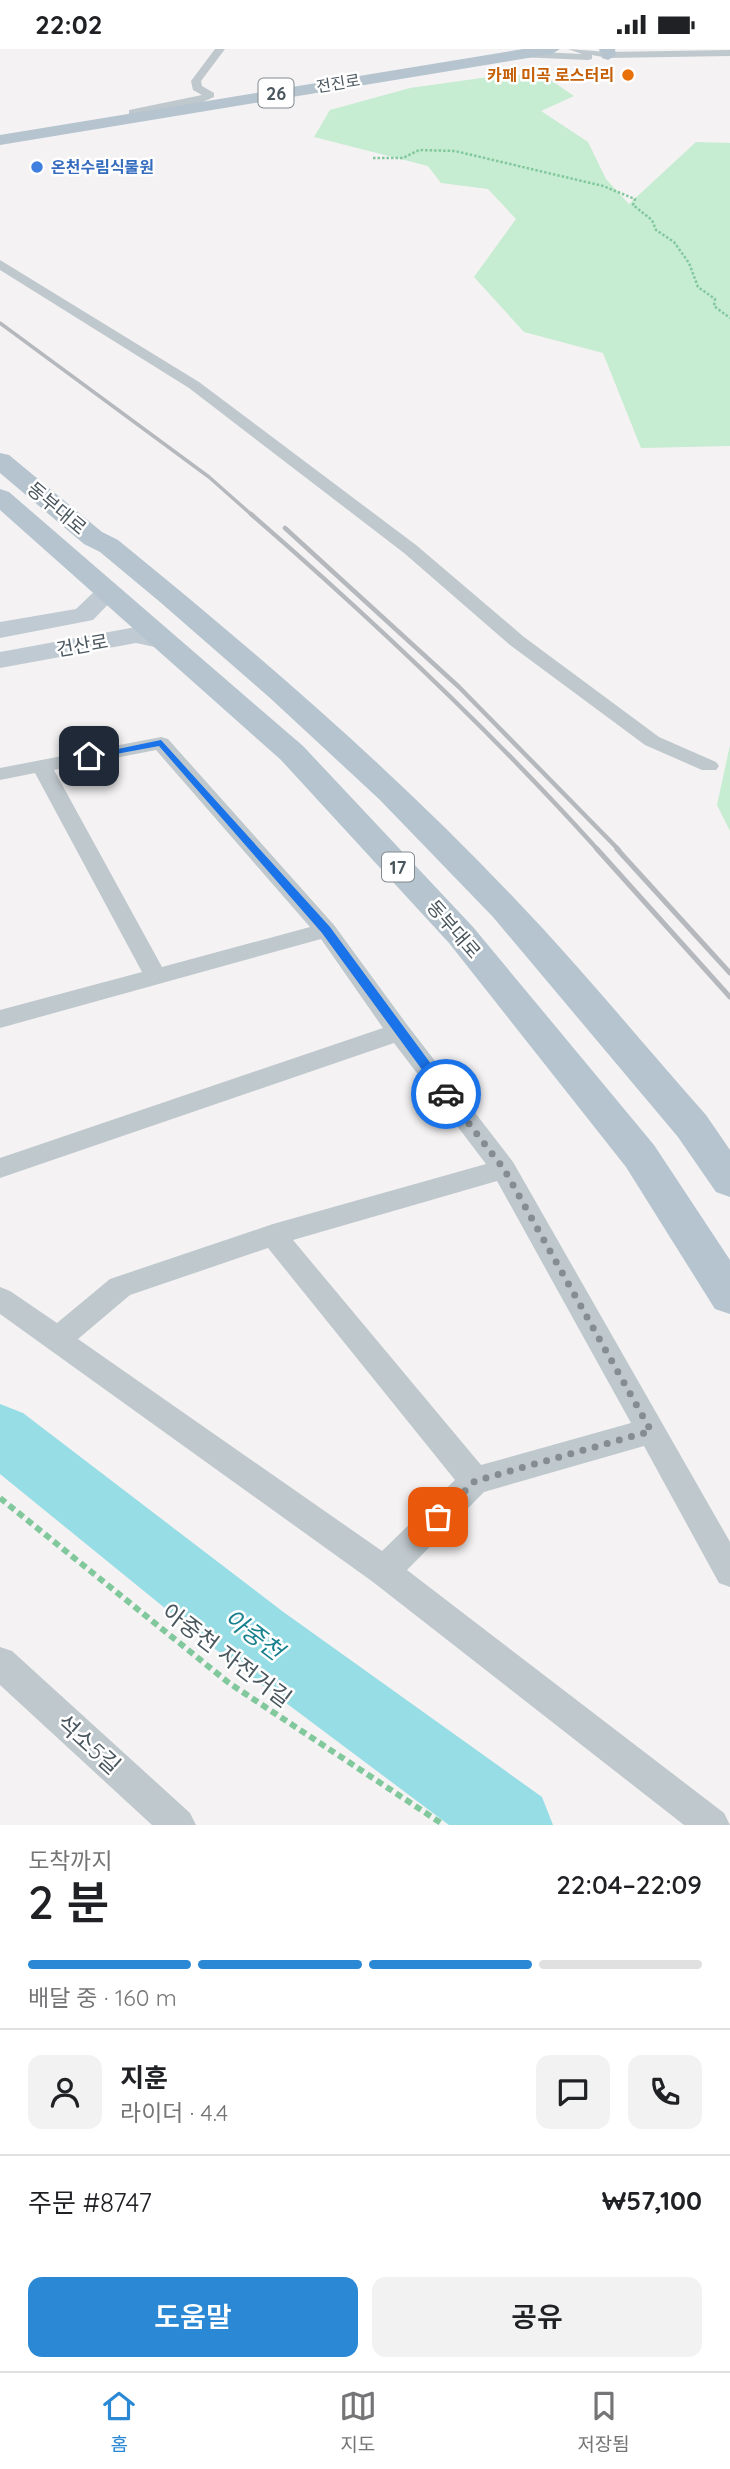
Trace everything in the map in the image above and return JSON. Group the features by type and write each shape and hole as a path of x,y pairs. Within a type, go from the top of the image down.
{"main road":[{"name":"전진로","path":"0,131 489,49"},
{"name":"전진로","path":"0,140 552,49"},
{"path":"169,101 188,83 196,81"},
{"path":"0,444 105,532 109,546"},
{"name":"동부대로","path":"0,460 93,538 109,546 390,792 505,909 692,1126 730,1181"},
{"name":"동부대로","path":"0,497 292,753 461,935 639,1156 730,1296"}],"street":[{"path":"210,95 197,88 196,81 220,49"},
{"path":"573,49 607,52 730,53"},
{"path":"519,54 605,57 607,52"},
{"path":"138,116 133,112 198,101 210,95"},
{"path":"0,264 194,386 410,549 517,641 643,735 709,766"},
{"name":"건산로","path":"0,630 84,615 108,592"},
{"name":"건산로","path":"0,660 136,635 164,641"},
{"path":"0,774 161,743 326,930 399,1032 504,1169 730,1572"},
{"path":"41,765 156,977"},
{"path":"0,1019 326,930"},
{"path":"0,1168 399,1032"},
{"path":"57,1341 120,1287 273,1235 504,1169"},
{"path":"273,1235 475,1481"},
{"path":"0,1299 384,1571 712,1825"},
{"path":"384,1571 475,1481 651,1431"},
{"name":"석소5길","path":"0,1663 178,1825"}],"path":[{"path":"373,158 403,158 419,150 455,151 603,186 635,199 634,205 652,220 656,230 674,242 689,263 698,287 715,299 714,306 730,318"},
{"name":"아중천 자전거길","path":"0,1498 229,1683 444,1825"}],"green space":[{"path":"510,74 549,79 574,96 541,111 588,142 606,179 629,204 696,142 730,143 730,446 641,448 603,353 524,332 474,277 516,219 488,189 441,183 428,166 314,137 330,110 410,88"},
{"path":"730,745 730,831 717,805"}],"waterway":[{"name":"아중천","path":"0,1434 256,1636 514,1825"}],"railway":[{"path":"0,323 209,477 253,516"},
{"path":"251,514 342,594 430,677 516,762 598,850"},
{"path":"285,528 459,687 619,850"},
{"path":"597,849 730,997"},
{"path":"617,849 730,973"}],"way so far":[{"path":"438,1517 475,1481 651,1431 504,1169 446,1094"}],"place":[{"name":"카페 미곡 로스터리","path":"628,75"},
{"name":"온천수림식물원","path":"37,167"}],"route":[{"path":"89,756 161,743 326,930 446,1094"}]}
